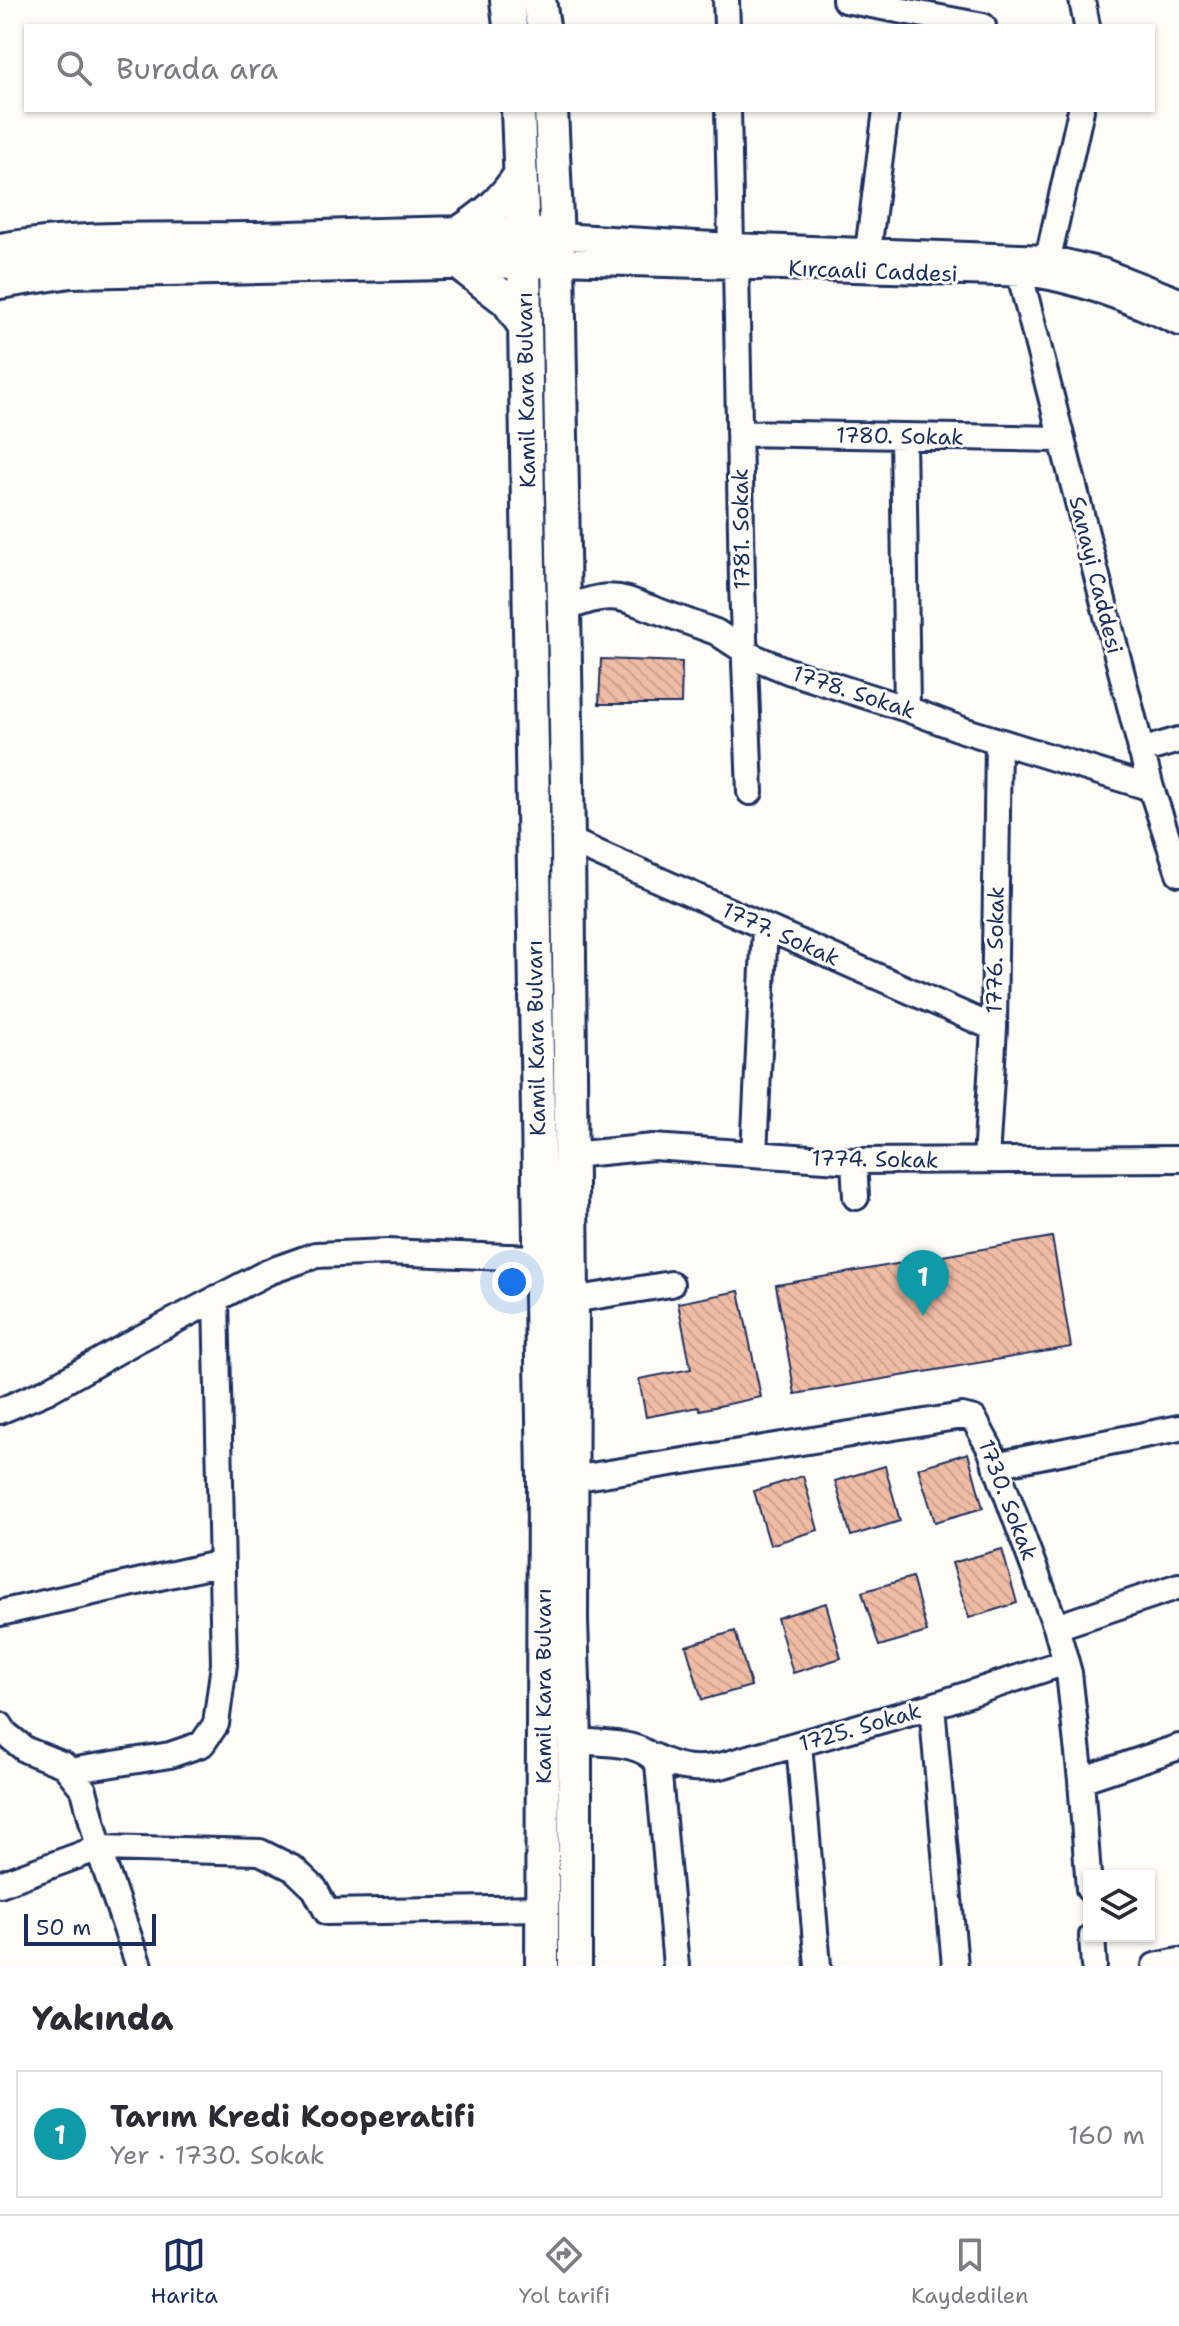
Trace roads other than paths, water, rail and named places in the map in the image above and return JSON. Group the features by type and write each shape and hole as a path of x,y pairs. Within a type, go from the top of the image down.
{"main road":[{"path":"507,0 510,24"},
{"path":"539,0 543,24"},
{"name":"Kamil Kara Bulvarı","path":"518,112 524,248 544,1481 542,1966"},
{"name":"Kamil Kara Bulvarı","path":"551,112 558,249 568,840 575,1966"},
{"path":"0,282 70,271 459,249 506,197 521,174"},
{"path":"0,250 34,244 558,249"},
{"path":"459,249 508,301 524,325"}],"street":[{"path":"726,0 727,24"},
{"path":"845,0 971,24"},
{"path":"1082,0 1087,24"},
{"name":"1781. Sokak","path":"728,112 750,792"},
{"path":"868,251 886,112"},
{"path":"1048,258 1081,112"},
{"name":"Kırcaali Caddesi","path":"558,249 1033,274 1110,294 1179,323"},
{"name":"Kırcaali Caddesi","path":"734,256 868,251 1048,258 1102,271 1179,301"},
{"name":"Sanayi Caddesi","path":"1020,275 1141,751 1179,873"},
{"name":"1780. Sokak","path":"739,433 1061,439"},
{"path":"903,436 907,709"},
{"name":"1778. Sokak","path":"564,609 592,599 617,597 695,623 728,638 754,657 788,671 1151,788"},
{"path":"1141,751 1179,740"},
{"name":"1776. Sokak","path":"986,1160 994,1028 998,741"},
{"name":"1777. Sokak","path":"568,840 994,1028"},
{"path":"754,1154 765,927"},
{"name":"1774. Sokak","path":"571,1155 653,1147 854,1161 1179,1159"},
{"path":"854,1161 856,1197"},
{"path":"0,1411 47,1391 268,1272 316,1255 387,1252 572,1261"},
{"path":"572,1300 671,1284"},
{"path":"69,1771 170,1755 202,1744 216,1724 224,1664 216,1298"},
{"name":"1730. Sokak","path":"572,1479 962,1416 974,1419 995,1465 1056,1627 1066,1662 1073,1700 1088,1870"},
{"path":"995,1465 1179,1428"},
{"path":"0,1613 222,1563"},
{"path":"1056,1627 1179,1586"},
{"name":"1725. Sokak","path":"575,1741 631,1747 692,1770 724,1765 932,1706 1066,1662"},
{"path":"932,1706 955,1966"},
{"path":"2,1731 26,1750 64,1765 84,1790 99,1848 139,1966"},
{"path":"799,1744 818,1966"},
{"path":"1081,1780 1179,1747"},
{"path":"653,1756 658,1764 660,1779 676,1966"},
{"path":"0,1884 99,1848 260,1852 294,1869 315,1889 327,1912 542,1908"},
{"path":"1092,1942 1094,1966"},
{"path":"1155,1966 1179,1961"}],"place":[{"name":"Tarım Kredi Kooperatifi","path":"923,1316"}]}
